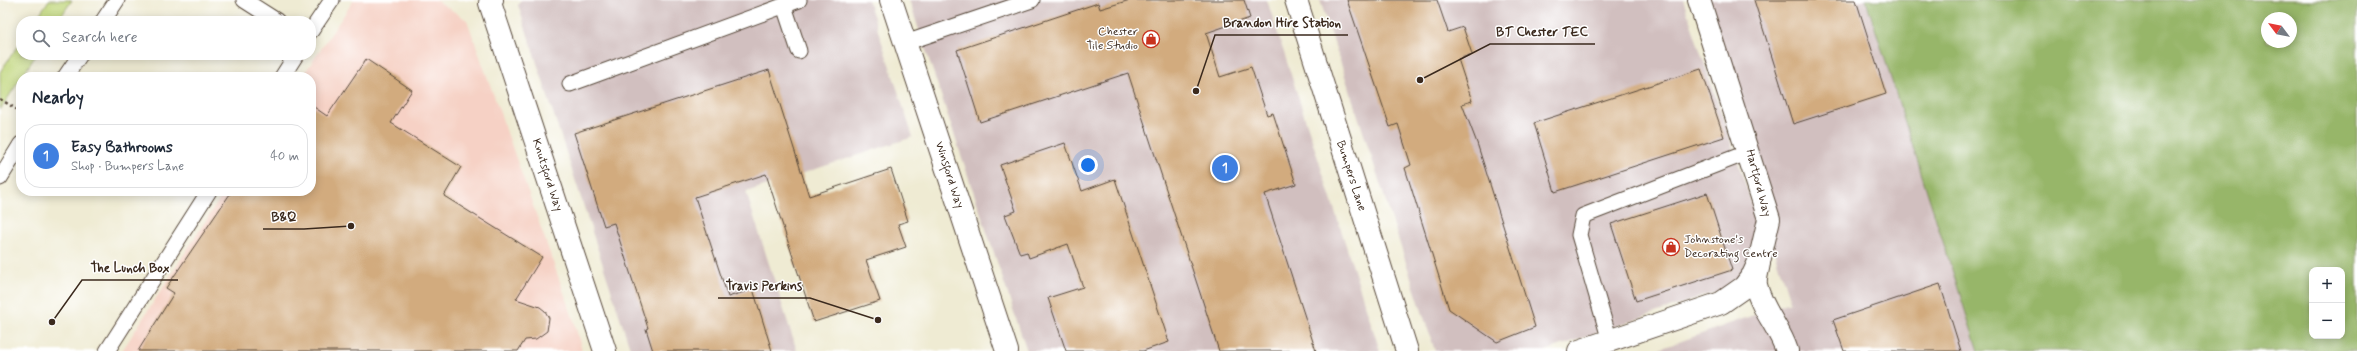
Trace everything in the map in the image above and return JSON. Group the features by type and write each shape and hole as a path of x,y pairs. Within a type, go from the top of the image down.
{"street":[{"name":"Winsford Way","path":"891,0 1007,351"},
{"name":"Bumpers Lane","path":"1296,0 1407,351"},
{"name":"Hartford Way","path":"1579,351 1721,303 1744,287 1753,275 1759,262 1769,219 1750,152 1699,0"},
{"name":"Knutsford Way","path":"489,1 605,351"},
{"path":"1759,262 1756,284 1764,304 1782,335 1787,351"}],"lane":[{"path":"106,16 117,0"},
{"path":"244,0 263,5 273,16"},
{"path":"316,24 332,0"},
{"path":"906,43 1032,0"},
{"path":"570,84 792,2 799,51"},
{"path":"68,72 77,60"},
{"path":"285,72 293,60"},
{"path":"0,178 16,152"},
{"path":"1610,341 1579,235 1583,216 1750,152"},
{"path":"107,351 206,196"}],"path":[{"path":"0,99 16,109"}],"shaded area":[{"path":"354,0 436,0 467,20 574,321 582,351 122,351 222,196 316,196 316,72 305,72 313,60 316,60 316,56"},
{"path":"521,0 868,0 913,137 746,192 797,351 631,351 518,5"},
{"path":"909,0 1267,0 1380,351 1027,351"},
{"path":"1320,0 1683,0 1756,216 1759,239 1755,257 1733,286 1545,351 1435,351"},
{"path":"1695,0 1866,0 1978,351 1654,351 1790,302"}],"green space":[{"path":"49,0 72,0 61,16 38,16"},
{"path":"1866,0 2357,0 2357,351 1978,351"},
{"path":"16,48 16,60 33,60 25,72 16,72 16,86 0,110 0,72"}],"building":[{"path":"1130,0 1244,0 1250,18 1206,33 1220,77 1251,67 1267,115 1273,113 1296,184 1265,194 1316,351 1219,351 1128,73 980,122 957,50 1098,3 1100,9"},
{"path":"1347,0 1437,0 1448,32 1463,27 1472,54 1458,59 1472,101 1462,104 1477,143 1535,327 1497,342 1449,309 1405,168 1411,165 1398,124 1390,127"},
{"path":"1754,0 1856,0 1886,94 1793,124"},
{"path":"366,59 412,90 391,123 461,167 444,196 542,257 516,299 540,307 545,311 549,318 547,331 536,339 525,340 518,351 138,351 174,293 166,288 229,196 316,196 316,108 327,116"},
{"path":"1701,69 1724,137 1555,192 1534,123"},
{"path":"769,70 809,196 891,169 908,221 898,224 906,247 866,260 880,301 814,322 766,174 695,197 728,297 753,289 772,351 653,351 646,329 648,328 614,223 604,226 574,133"},
{"path":"1065,143 1082,191 1115,179 1169,342 1143,351 1066,351 1048,298 1083,287 1068,244 1029,258 1027,252 1020,254 1005,215 1016,211 1000,165"},
{"name":"Johnstone's Decorating Centre","path":"1707,193 1732,270 1636,301 1611,224"},
{"path":"1940,284 1961,351 1844,351 1833,320"}],"place":[{"name":"Chester Tile Studio","path":"1151,39"},
{"name":"BT Chester TEC","path":"1420,80"},
{"name":"Brandon Hire Station","path":"1196,91"},
{"name":"Easy Bathrooms","path":"1225,168"},
{"name":"B&Q","path":"351,226"},
{"name":"Johnstone's Decorating Centre","path":"1671,247"},
{"name":"Travis Perkins","path":"878,320"},
{"name":"The Lunch Box","path":"52,322"}]}
